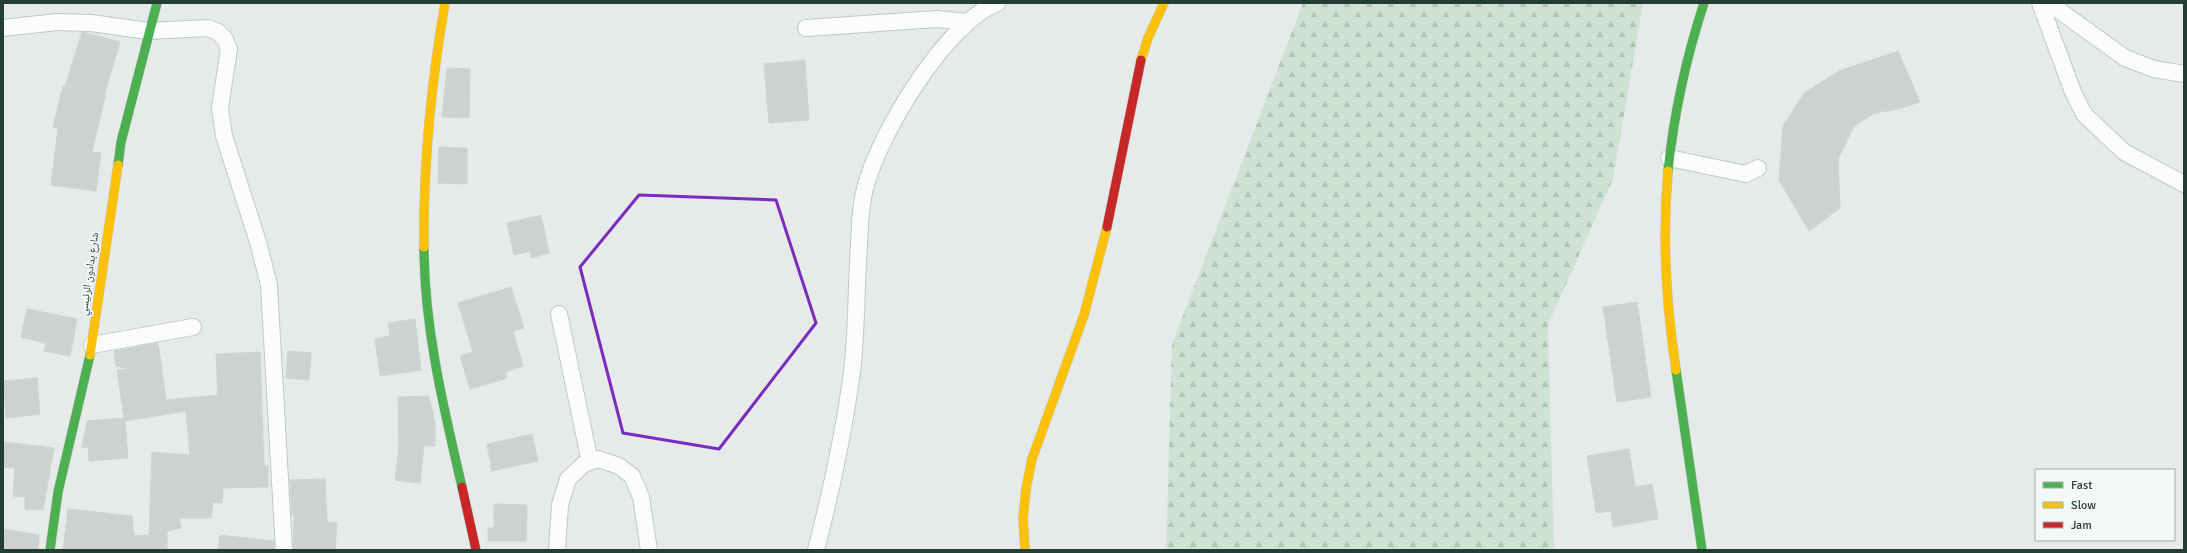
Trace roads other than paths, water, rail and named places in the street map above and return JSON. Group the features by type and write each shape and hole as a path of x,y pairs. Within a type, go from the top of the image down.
{"main road":[{"name":"شارع بدادون الرئيسي","path":"50,550 58,492 92,344 121,142 148,31 157,3"},
{"path":"445,3 435,57 428,122 425,287 433,349 476,550"},
{"path":"1025,550 1023,519 1025,490 1034,455 1083,316 1106,226 1124,144 1135,76 1152,25 1164,3"},
{"path":"1702,550 1667,295 1665,211 1669,158 1675,117 1704,3"}],"street":[{"path":"2040,3 2073,92 2084,114 2124,152 2184,184"},
{"path":"2049,3 2125,58 2154,69 2184,74"},
{"path":"816,550 838,456 852,372 861,212 865,186 887,136 921,76 938,52 958,30 989,4"},
{"path":"806,28 936,19 968,22"},
{"path":"3,28 57,22 91,23 148,31 208,28 218,32 225,38 229,49 220,108 224,136 258,242 270,285 284,550"},
{"path":"1669,158 1746,174 1758,168"},
{"path":"559,314 590,462"},
{"path":"92,344 193,327"},
{"path":"557,550 560,504 568,479 584,464 598,459 619,466 632,476 641,497 649,550"}]}
